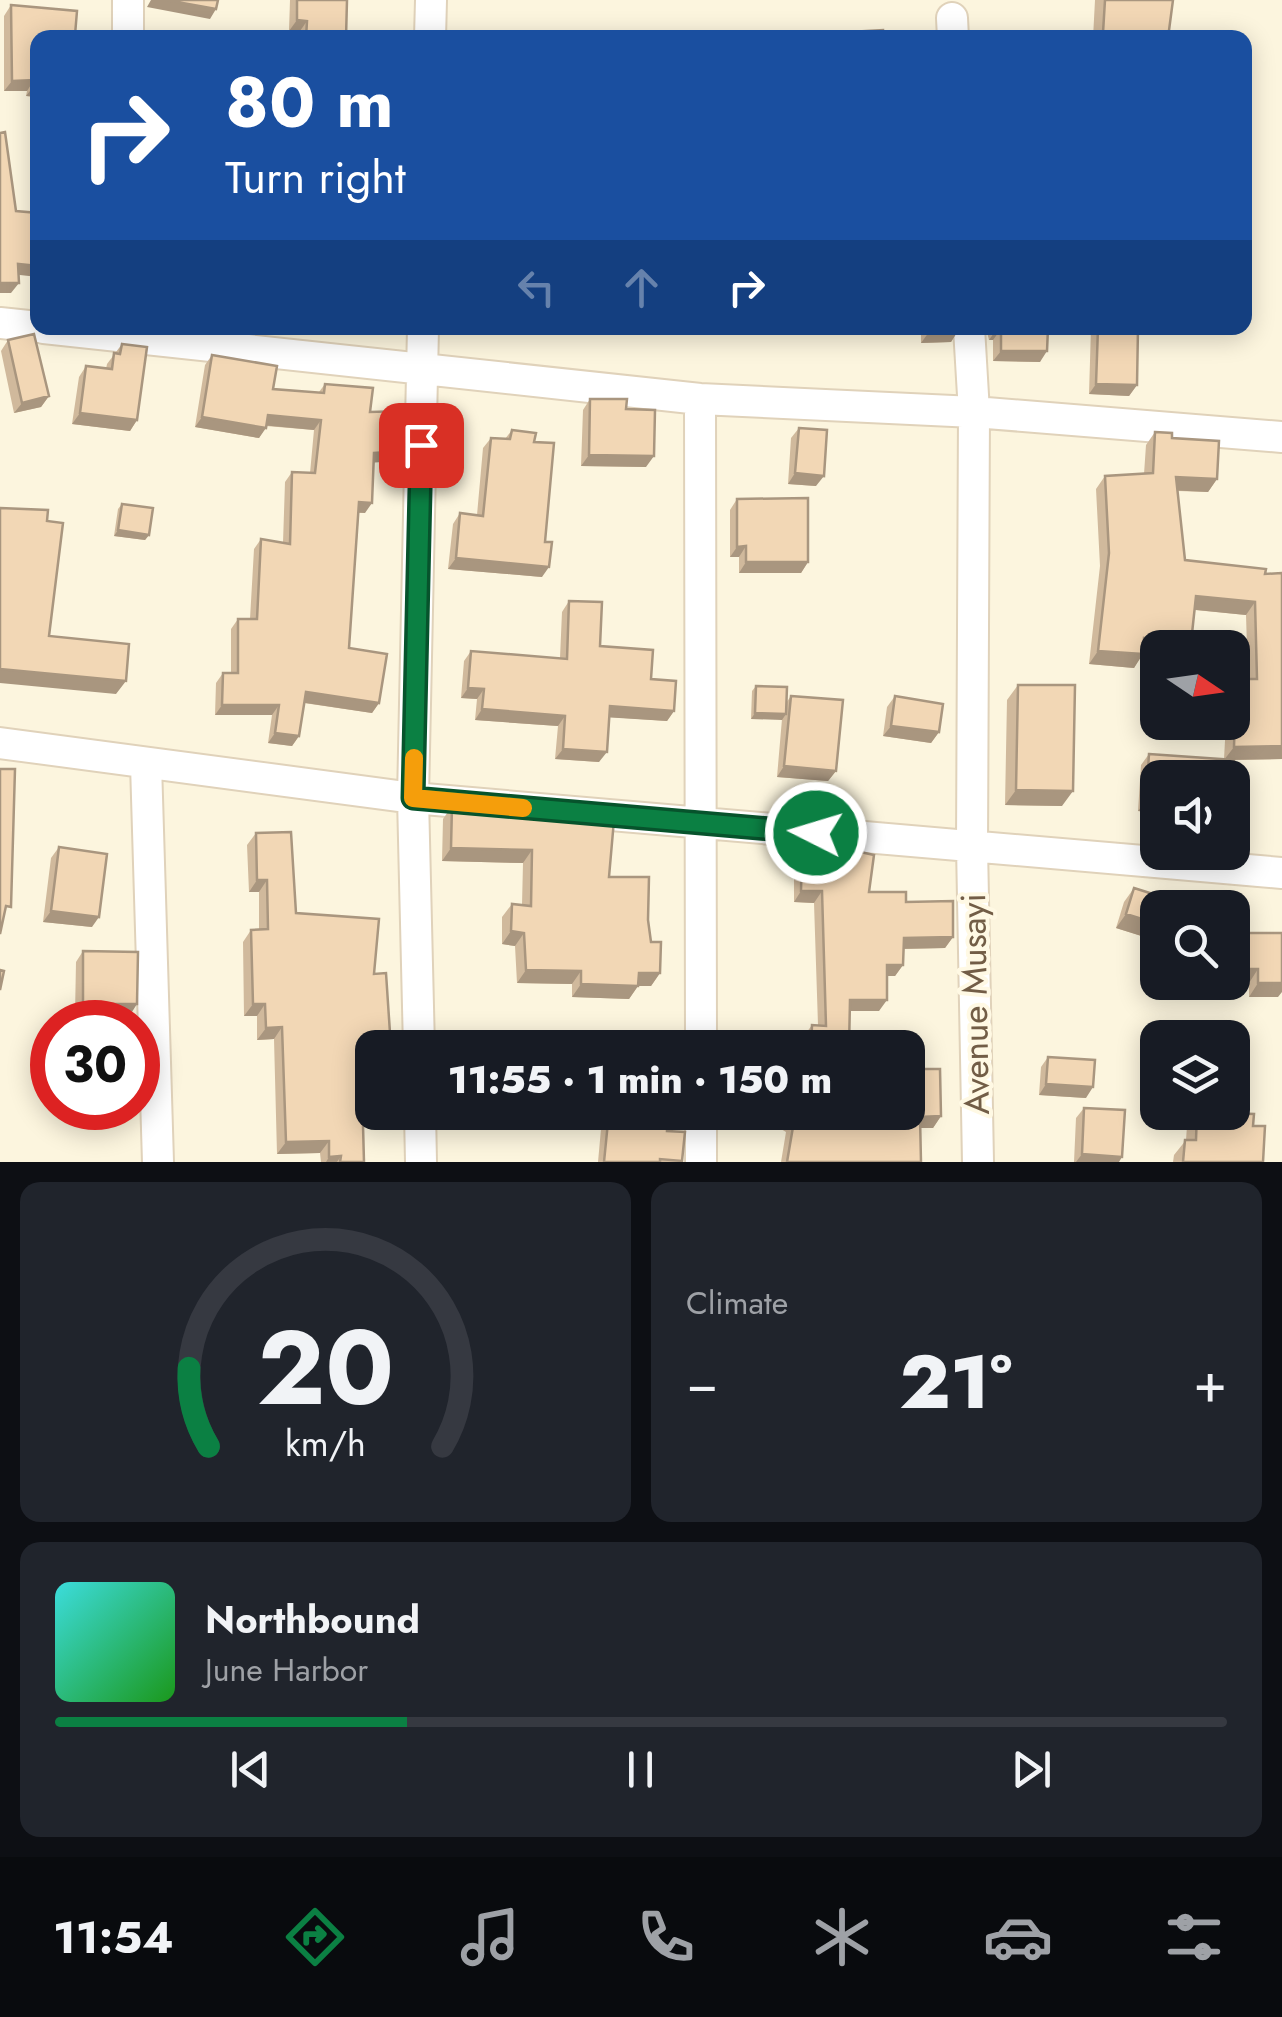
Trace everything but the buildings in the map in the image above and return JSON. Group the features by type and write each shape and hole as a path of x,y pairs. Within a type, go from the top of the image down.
{"street":[{"path":"128,0 128,30"},
{"path":"430,30 431,0"},
{"path":"0,323 30,326"},
{"path":"173,335 700,399 974,412 1282,437"},
{"path":"419,1030 413,798 424,335"},
{"name":"Avenue Musayi","path":"969,335 974,412 972,846 978,1162"},
{"path":"700,399 700,1030"},
{"path":"0,743 413,798 1282,873"},
{"path":"146,764 158,1162"},
{"path":"421,1130 422,1162"},
{"path":"701,1130 701,1162"}],"slow traffic":[{"path":"414,758 413,798 523,808"}],"route":[{"path":"421,445 413,798 816,833"}]}
